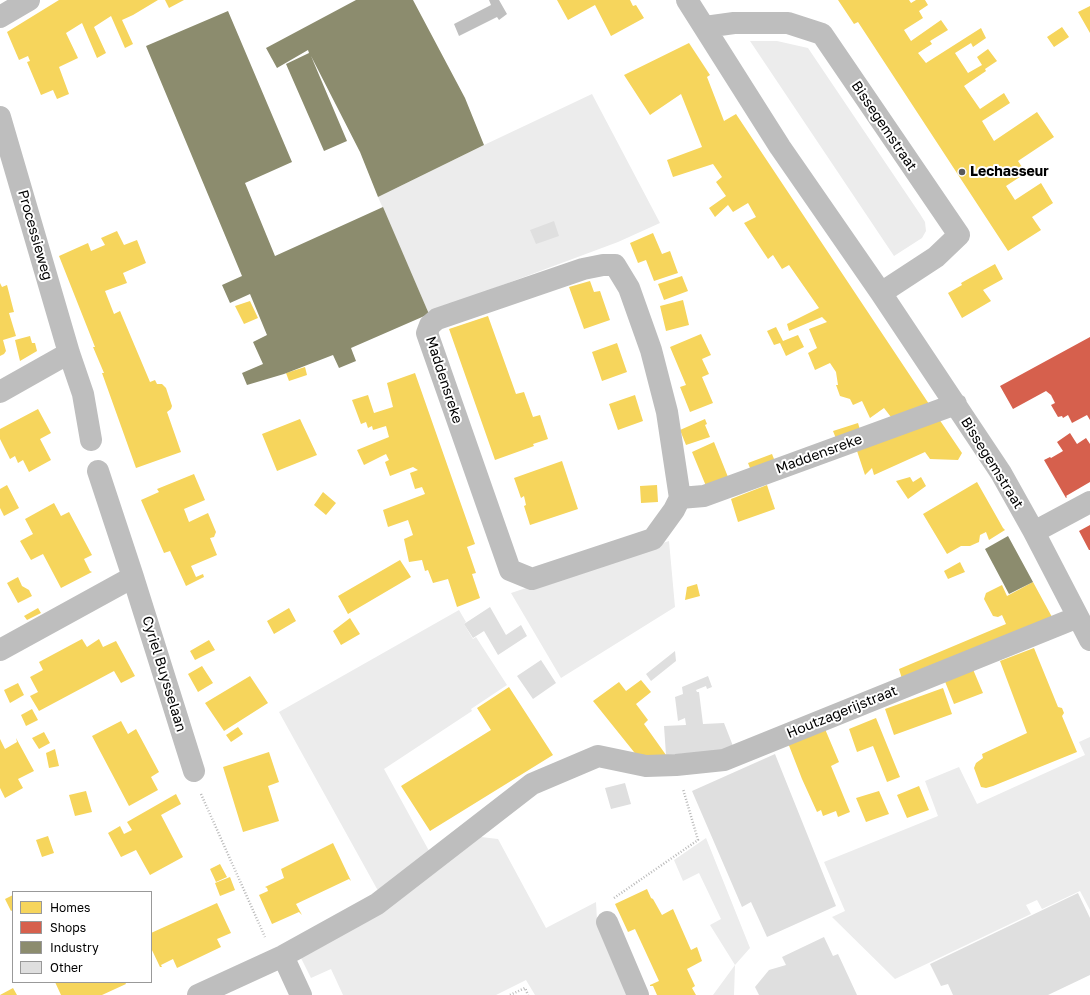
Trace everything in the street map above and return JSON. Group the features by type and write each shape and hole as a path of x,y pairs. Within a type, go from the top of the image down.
{"street":[{"path":"0,17 29,0"},
{"name":"Bissegemstraat","path":"687,0 780,147 881,293 1001,473 1034,532 1090,640"},
{"name":"Bissegemstraat","path":"705,27 734,24 788,24 822,34 959,236 936,257 881,293"},
{"name":"Processieweg","path":"0,117 69,354 83,394 91,440"},
{"name":"Maddensreke","path":"603,265 615,265 629,288 651,350 667,412 680,498 674,510 653,539 532,579 510,570 427,333 430,325 437,318 583,269 603,265"},
{"path":"0,392 69,354"},
{"name":"Maddensreke","path":"680,498 704,496 956,404"},
{"name":"Cyriel Buysselaan","path":"98,472 133,577 194,771"},
{"path":"1034,532 1090,502"},
{"path":"0,650 133,577"},
{"name":"Houtzagerijstraat","path":"279,958 377,904 532,784 598,756 646,766 676,765 724,760 1078,617"},
{"path":"607,922 638,995"},
{"path":"198,995 279,958 301,995"}],"path":[{"path":"607,922 606,903 698,840 676,765"},
{"path":"194,771 203,800 279,958"},
{"path":"510,995 525,988 528,995"}],"shaded area":[{"path":"489,0 499,0 507,14 499,20 497,17 459,36 454,24 491,5"},
{"path":"750,41 777,41 808,48 925,222 926,231 922,238 894,256"},
{"path":"592,94 660,223 618,242 429,314 378,197"},
{"path":"669,541 675,607 561,678 511,593"},
{"path":"459,610 466,622 464,624 473,639 476,637 507,685 471,709 472,711 384,769 439,869 481,837 498,839 546,928 596,902 597,920 630,995 535,995 526,980 496,995 343,995 331,969 311,978 301,958 387,907 279,712"},
{"path":"1090,737 1090,910 1080,891 1042,909 1037,900 1026,905 1031,914 895,979 832,917 845,911 824,862 938,816 925,781 959,767 977,804 1085,755 1079,742"},
{"path":"706,838 750,948 735,965 710,925 721,919 699,873 683,881 674,860"},
{"path":"735,965 734,995 713,995"}],"building: Homes":[{"path":"59,0 158,0 122,20 133,44 125,48 111,16 94,27 106,53 97,58 82,23 66,33 78,58 59,67 69,94 57,99 53,90 41,95 27,62 30,61 28,56 19,60 7,32"},
{"path":"165,0 184,0 169,8"},
{"path":"557,0 630,0 633,6 636,5 644,18 611,36 595,5 568,20"},
{"path":"838,0 909,0 911,3 916,0 925,0 928,5 919,11 923,18 904,30 911,41 941,20 948,30 930,41 932,44 918,53 926,63 981,28 986,38 973,47 971,43 955,53 968,73 982,65 977,57 988,49 997,61 985,69 986,71 964,86 980,109 1004,93 1010,103 982,121 994,141 1037,112 1054,137 1018,161 1026,173 1006,186 1015,200 1041,183 1053,203 1032,217 1041,230 1008,251 858,22 854,24"},
{"path":"1090,6 1090,33 1078,12"},
{"path":"1062,27 1069,37 1054,47 1047,37"},
{"path":"689,43 710,75 707,77 724,121 736,114 931,407 894,421 884,408 870,418 862,401 853,405 850,399 840,396 836,385 838,385 836,372 830,363 815,370 808,353 817,348 809,329 827,322 822,317 789,331 787,324 819,308 789,265 782,269 773,255 768,259 744,223 756,217 748,203 733,212 728,205 715,217 709,208 726,196 716,182 722,177 713,164 673,177 667,160 702,147 681,94 650,115 624,75"},
{"path":"117,231 124,245 137,240 146,263 123,273 127,283 105,291 114,314 120,311 150,382 155,380 157,384 162,384 166,388 172,406 167,412 181,452 136,468 102,373 104,373 93,347 95,347 59,256 88,243 91,251 105,245 101,238"},
{"path":"653,233 662,254 670,251 678,273 654,281 646,260 638,263 630,243"},
{"path":"995,264 1003,279 983,290 991,301 962,318 948,293 962,285 961,283"},
{"path":"682,276 688,291 664,300 658,284"},
{"path":"590,281 594,292 600,291 610,320 584,329 569,287"},
{"path":"0,283 2,287 7,285 14,312 9,313 16,336 3,340 6,351 0,356"},
{"path":"683,300 689,325 666,331 660,306"},
{"path":"250,301 258,318 244,324 235,306"},
{"path":"488,316 516,394 524,392 533,417 540,415 548,439 533,444 534,446 495,460 449,329"},
{"path":"776,327 783,341 798,335 804,347 786,356 780,343 774,345 767,331"},
{"path":"701,334 711,355 702,359 709,374 702,377 713,403 690,412 680,387 686,385 670,347"},
{"path":"30,336 32,343 35,343 37,351 20,361 15,340"},
{"path":"617,343 627,372 602,381 592,352"},
{"path":"305,367 307,375 289,381 286,373"},
{"path":"415,373 475,544 467,547 476,573 472,574 480,598 457,607 448,579 433,583 428,570 425,571 422,560 409,562 404,539 413,535 408,520 388,527 383,510 425,494 422,487 415,489 410,473 418,470 413,467 390,476 385,462 389,460 386,454 364,465 357,450 389,437 386,426 373,430 372,426 368,428 366,422 361,424 352,400 368,395 374,413 393,407 387,383"},
{"path":"635,395 643,421 618,430 609,404"},
{"path":"38,409 51,433 40,439 51,460 29,472 23,460 18,463 15,456 10,459 0,439 0,429"},
{"path":"300,419 317,455 277,471 262,434"},
{"path":"705,419 707,424 705,425 710,437 686,445 680,430"},
{"path":"939,419 962,453 958,460 930,459 925,452 874,475 872,468 865,475 856,448"},
{"path":"858,423 861,433 837,441 833,431"},
{"path":"714,442 728,477 706,486 692,452"},
{"path":"772,454 776,464 752,473 748,463"},
{"path":"562,461 578,509 530,525 524,506 526,505 524,496 521,498 514,478"},
{"path":"194,474 205,500 184,509 189,522 208,513 216,532 214,537 210,538 217,555 191,566 196,577 203,574 204,577 186,586 170,551 164,553 141,500 159,492 157,489"},
{"path":"910,477 913,482 921,477 926,486 908,499 896,481"},
{"path":"977,482 1005,530 989,540 986,532 980,535 979,542 970,546 961,546 947,554 923,514"},
{"path":"7,485 19,508 4,516 0,508 0,489"},
{"path":"657,485 658,502 641,503 640,486"},
{"path":"767,485 775,509 738,522 731,499"},
{"path":"323,492 336,503 326,515 314,505"},
{"path":"54,503 61,516 69,512 92,555 84,559 92,572 61,588 43,554 31,560 20,541 33,534 25,519"},
{"path":"400,560 411,577 348,614 338,596"},
{"path":"960,562 965,572 948,579 944,571"},
{"path":"18,577 22,586 29,590 32,596 18,603 7,583"},
{"path":"1033,582 1052,617 903,682 899,669 1006,624 1002,615 998,617 993,616 984,599 986,593 1002,585 1007,596"},
{"path":"697,584 700,596 685,600 687,587"},
{"path":"38,608 41,613 27,620 24,616"},
{"path":"289,608 296,621 274,634 267,621"},
{"path":"350,618 360,634 341,645 333,631"},
{"path":"82,639 87,647 99,639 103,647 116,641 135,676 121,683 114,671 39,711 30,696 38,692 30,677 43,670 39,662"},
{"path":"209,640 215,650 195,660 190,651"},
{"path":"1034,648 1058,707 1062,708 1064,713 1062,716 1077,752 993,786 986,788 981,787 974,768 976,763 983,758 982,754 1027,733 1000,661"},
{"path":"202,666 213,683 198,692 188,674"},
{"path":"972,667 983,693 954,704 944,679"},
{"path":"250,676 268,703 224,731 205,703"},
{"path":"641,680 651,692 636,704 648,720 644,724 666,755 638,757 593,701 619,682 626,691"},
{"path":"18,683 24,695 10,703 4,690"},
{"path":"509,687 553,755 430,831 401,786 491,730 477,708"},
{"path":"943,688 952,714 894,735 885,709"},
{"path":"32,709 38,720 26,726 21,715"},
{"path":"876,718 900,777 887,782 873,746 857,752 849,729"},
{"path":"121,721 128,734 136,729 159,772 151,777 158,790 129,806 92,736"},
{"path":"238,727 243,734 231,742 226,735"},
{"path":"825,729 839,762 831,766 850,812 838,817 836,811 823,816 821,810 817,812 788,743"},
{"path":"44,732 50,743 39,749 32,738"},
{"path":"16,738 34,771 18,779 23,788 5,798 0,788 0,739 5,749 17,742"},
{"path":"55,749 59,766 49,768 46,753"},
{"path":"269,752 279,782 268,786 279,821 243,832 223,767"},
{"path":"919,786 929,810 907,818 897,795"},
{"path":"86,791 92,812 75,816 69,795"},
{"path":"879,791 889,814 866,822 856,798"},
{"path":"176,794 181,804 161,815 183,857 150,875 136,850 121,857 108,833 120,826 124,834 132,830 127,822"},
{"path":"48,836 54,853 42,857 36,840"},
{"path":"333,843 351,881 349,879 296,904 302,915 299,912 272,924 259,895 268,891 265,887 284,878 281,869"},
{"path":"220,864 227,877 216,882 210,869"},
{"path":"230,877 235,890 220,896 215,883"},
{"path":"647,889 662,915 673,909 691,950 697,947 702,961 687,969 695,986 692,988 696,995 657,995 653,986 650,986 659,981 635,929 628,932 615,904"},
{"path":"12,896 12,910 11,911 5,899"},
{"path":"217,903 231,933 217,939 221,947 177,968 173,959 160,967 152,950 152,933"},
{"path":"55,983 126,984 102,995 61,995"},
{"path":"13,988 17,995 0,995"}],"building: Shops":[{"path":"1090,337 1090,420 1087,415 1072,423 1068,415 1063,418 1062,416 1058,417 1051,405 1055,403 1051,395 1046,391 1013,409 1000,386"},
{"path":"1070,433 1077,444 1086,438 1090,444 1090,482 1066,496 1066,498 1044,460 1063,451 1057,442"},
{"path":"1090,525 1090,550 1089,550 1079,531"}],"building: Industry":[{"path":"356,0 413,0 465,98 484,145 378,197 360,152 311,56 347,141 324,151 286,64 309,53 308,50 277,68 266,48"},
{"path":"228,11 292,162 245,183 275,256 383,207 429,314 351,348 356,361 339,368 333,355 284,374 247,385 242,373 263,364 253,342 267,335 250,294 230,303 222,285 242,276 146,46"},
{"path":"1008,536 1033,582 1009,594 985,549"}],"building: Other":[{"path":"554,221 559,236 536,244 530,230"},
{"path":"490,607 506,635 521,625 527,636 498,655 484,631 473,638 464,624"},
{"path":"675,651 676,661 651,681 646,674"},
{"path":"541,660 556,683 533,699 517,676"},
{"path":"708,676 712,687 707,689 706,686 696,690 699,692 703,724 724,723 733,746 721,751 666,755 664,726 686,725 685,718 678,721 675,697 683,694 682,687"},
{"path":"775,754 836,906 767,937 751,902 742,907 692,791"},
{"path":"625,783 631,804 611,809 605,788"},
{"path":"1078,893 1090,918 1090,975 1048,995 953,995 948,984 941,986 930,964"},
{"path":"824,937 833,956 838,954 857,995 759,995 755,987 769,970 786,965 782,957"}],"place":[{"name":"Lechasseur","path":"962,172"}]}
